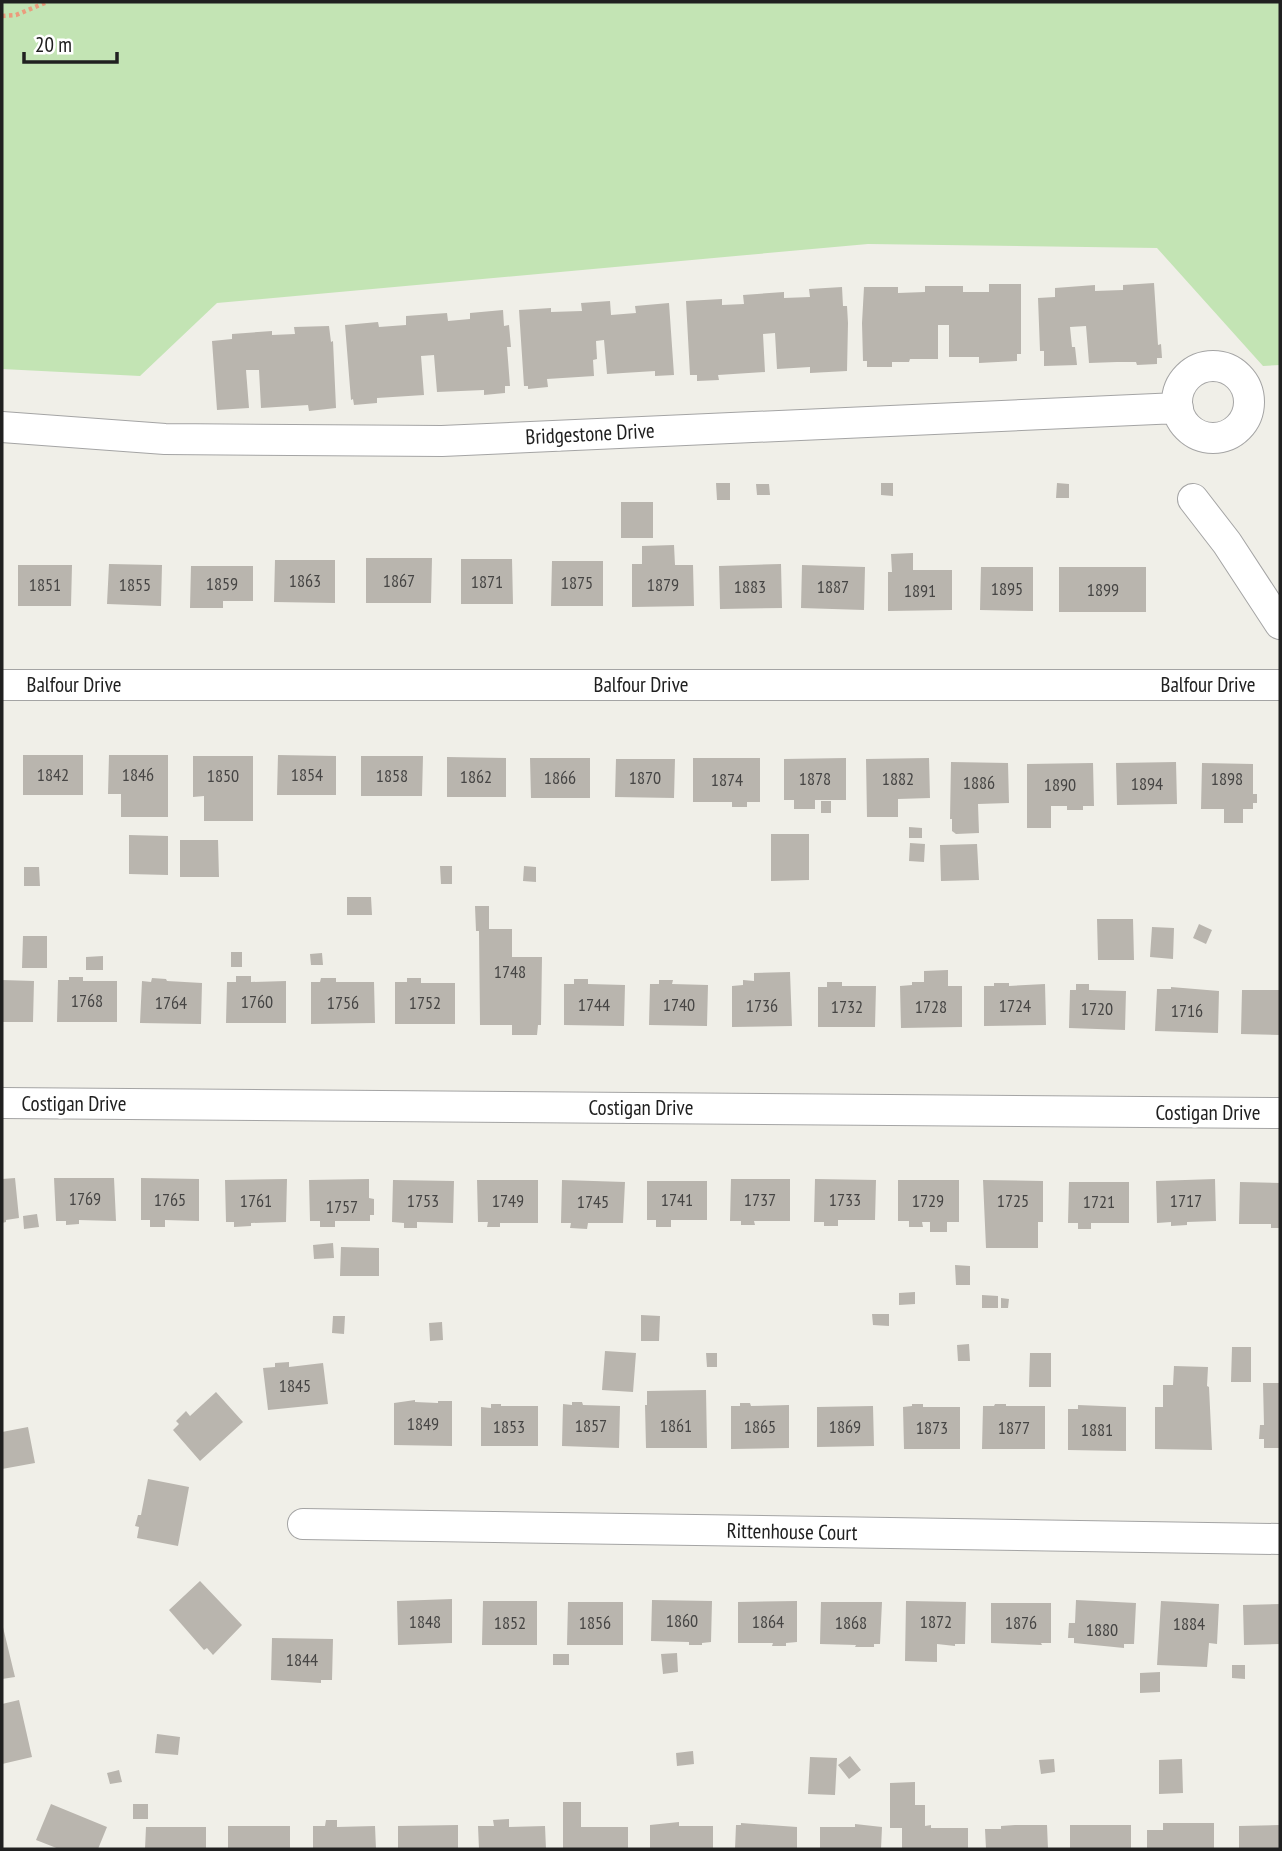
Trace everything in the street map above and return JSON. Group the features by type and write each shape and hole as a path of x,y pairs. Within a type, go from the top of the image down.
{"street":[{"name":"Bridgestone Drive","path":"2,428 165,439 442,441 1178,408"},
{"path":"1193,499 1227,543 1280,624"},
{"name":"Balfour Drive","path":"2,685 1280,685"},
{"name":"Costigan Drive","path":"2,1103 1280,1113"},
{"name":"Rittenhouse Court","path":"303,1524 1280,1539"}],"path":[{"path":"2,16 16,15 47,2"}],"green space":[{"path":"2,2 1280,2 1280,365 1263,366 1157,248 868,244 217,303 140,376 2,369"}],"building":[{"path":"1154,283 1158,345 1161,344 1162,358 1157,358 1157,364 1089,363 1086,326 1070,327 1077,365 1044,366 1044,351 1040,351 1038,298 1055,297 1055,288 1095,285 1095,291 1123,290 1123,285"},
{"path":"989,284 1021,284 1021,354 1017,354 1017,361 979,363 979,357 949,357 949,325 938,325 938,359 892,362 892,367 867,367 867,361 863,361 864,287 898,287 898,293 925,292 925,286 963,286 963,292 989,292"},
{"path":"842,287 843,306 847,306 847,371 810,373 810,367 777,369 775,333 763,334 765,372 718,375 719,380 697,381 697,375 690,375 686,301 722,299 722,305 744,304 743,295 784,292 784,298 810,297 809,289"},
{"path":"610,301 611,315 636,313 635,306 669,303 674,375 655,376 655,371 607,374 604,340 596,341 594,376 547,379 548,387 528,389 528,386 524,386 519,310 551,308 551,312 582,311 581,303"},
{"path":"503,310 504,326 509,325 511,347 507,347 510,386 505,386 505,393 484,395 484,390 437,392 434,355 421,356 424,395 377,398 377,403 354,405 353,399 351,400 345,325 378,322 379,327 406,325 406,316 447,313 448,321 470,319 470,313"},
{"path":"329,326 331,342 333,341 336,408 309,411 308,405 261,408 259,370 246,370 249,408 217,410 212,341 232,339 232,334 272,331 272,335 295,334 294,327"},
{"path":"716,483 730,483 730,500 717,500"},
{"path":"881,483 893,483 893,496 881,495"},
{"path":"1057,483 1069,484 1069,498 1056,498"},
{"path":"756,484 769,484 770,495 757,495"},
{"path":"621,502 653,502 653,538 621,538"},
{"path":"674,545 675,565 693,565 694,606 632,607 632,564 642,564 642,546"},
{"path":"913,553 913,570 952,570 952,610 888,611 891,554"},
{"path":"366,558 432,558 431,603 366,603"},
{"path":"461,559 512,559 513,604 461,604"},
{"path":"275,560 335,560 335,603 274,602"},
{"path":"552,561 603,561 603,606 551,606"},
{"path":"109,564 162,565 161,606 107,604"},
{"path":"781,564 782,608 720,609 719,566"},
{"path":"18,565 72,565 71,606 18,606"},
{"path":"802,565 865,567 864,610 801,608"},
{"path":"191,566 253,566 253,601 223,601 223,608 190,608"},
{"path":"981,567 1033,567 1033,611 980,610"},
{"path":"1059,567 1146,567 1146,612 1059,612"},
{"path":"23,755 83,755 83,795 23,795"},
{"path":"109,755 168,755 168,817 121,817 121,794 108,794"},
{"path":"278,755 336,756 336,795 277,795"},
{"path":"193,756 253,756 253,821 204,821 204,796 193,797"},
{"path":"361,756 423,756 422,796 361,796"},
{"path":"447,757 506,758 506,797 447,797"},
{"path":"530,758 590,758 590,798 531,798"},
{"path":"693,758 760,758 760,802 747,802 747,807 732,807 732,802 693,802"},
{"path":"846,758 846,800 815,800 815,809 794,809 794,800 784,800 784,759"},
{"path":"929,758 930,798 898,799 898,817 867,817 866,759"},
{"path":"616,759 675,759 674,798 615,797"},
{"path":"951,762 1008,763 1009,803 978,804 979,833 956,834 952,831"},
{"path":"1176,762 1177,804 1117,805 1116,763"},
{"path":"1093,763 1094,806 1083,806 1083,810 1067,810 1067,806 1051,806 1051,828 1027,828 1027,764"},
{"path":"1202,763 1253,764 1253,794 1257,794 1257,803 1253,803 1253,809 1243,809 1243,823 1224,823 1224,809 1201,809"},
{"path":"821,801 831,801 831,813 821,813"},
{"path":"909,827 922,828 922,838 909,838"},
{"path":"771,834 809,834 809,880 771,881"},
{"path":"129,835 168,836 168,875 129,874"},
{"path":"180,840 218,840 219,877 180,877"},
{"path":"910,843 925,844 924,862 909,861"},
{"path":"977,844 979,880 941,881 940,845"},
{"path":"440,866 452,866 452,884 441,884"},
{"path":"524,866 536,867 536,882 523,881"},
{"path":"24,867 39,867 40,886 24,886"},
{"path":"347,897 371,897 372,915 347,915"},
{"path":"475,906 489,906 489,929 512,929 512,957 542,957 541,1025 538,1025 537,1035 512,1035 512,1025 480,1025 479,931 476,931"},
{"path":"1097,919 1133,919 1134,960 1098,960"},
{"path":"1199,924 1212,930 1206,944 1193,938"},
{"path":"1152,927 1174,928 1173,959 1150,957"},
{"path":"23,936 47,936 47,968 22,968"},
{"path":"231,952 242,952 242,967 231,967"},
{"path":"322,953 323,965 311,965 310,954"},
{"path":"103,956 103,970 86,970 86,957"},
{"path":"948,970 948,986 962,986 962,1027 901,1028 900,986 924,982 924,971"},
{"path":"790,972 792,1026 732,1027 732,986 743,985 743,980 754,981 754,973"},
{"path":"236,976 251,976 251,982 286,981 286,1023 226,1023 227,982 236,982"},
{"path":"69,977 83,977 83,981 117,981 117,1022 57,1022 58,980 69,980"},
{"path":"152,978 202,983 201,1024 140,1023 142,981 151,982"},
{"path":"321,978 336,978 336,982 374,982 375,1023 311,1024 311,982 320,982"},
{"path":"407,978 421,978 421,983 455,983 455,1024 395,1024 395,982 407,982"},
{"path":"574,979 588,979 588,984 625,985 624,1026 564,1025 564,984 574,984"},
{"path":"2,980 34,981 33,1022 2,1022"},
{"path":"659,980 673,980 672,984 708,985 707,1026 649,1025 650,984 659,984"},
{"path":"827,982 842,982 842,986 876,986 875,1027 818,1027 818,987 827,987"},
{"path":"994,983 1009,983 1009,986 1045,984 1046,1025 984,1026 984,986 994,986"},
{"path":"1076,984 1089,984 1089,990 1126,991 1125,1030 1069,1028 1070,990 1076,990"},
{"path":"1171,987 1219,991 1218,1033 1155,1031 1157,989"},
{"path":"1242,990 1280,990 1280,1035 1241,1034"},
{"path":"15,1178 19,1218 2,1223 2,1179"},
{"path":"54,1178 114,1178 116,1221 79,1220 79,1224 66,1225 66,1221 56,1221"},
{"path":"141,1178 199,1179 199,1221 165,1220 165,1227 150,1227 150,1220 141,1220"},
{"path":"287,1179 286,1222 251,1223 251,1226 234,1227 234,1222 226,1222 225,1180"},
{"path":"369,1179 369,1198 374,1199 374,1215 370,1215 370,1221 335,1221 335,1227 320,1227 320,1221 310,1221 309,1180"},
{"path":"731,1179 790,1179 790,1221 754,1221 755,1225 741,1225 741,1221 730,1221"},
{"path":"815,1179 876,1180 875,1220 838,1220 838,1226 824,1226 824,1222 814,1222"},
{"path":"1215,1179 1216,1221 1187,1222 1187,1225 1171,1226 1171,1222 1157,1223 1156,1181"},
{"path":"393,1180 454,1181 453,1223 417,1222 417,1228 404,1228 404,1223 392,1222"},
{"path":"477,1180 538,1180 538,1223 500,1223 500,1227 487,1227 488,1222 478,1222"},
{"path":"562,1180 625,1182 623,1223 588,1223 587,1229 570,1228 571,1223 561,1223"},
{"path":"898,1180 959,1180 959,1222 947,1222 947,1232 930,1232 930,1222 922,1222 923,1227 909,1227 909,1221 898,1221"},
{"path":"983,1180 1043,1181 1043,1222 1038,1222 1038,1248 986,1248"},
{"path":"647,1181 707,1181 707,1220 671,1220 671,1227 656,1227 656,1220 647,1220"},
{"path":"1069,1182 1129,1182 1129,1223 1091,1223 1091,1229 1078,1229 1078,1223 1068,1223"},
{"path":"1240,1182 1280,1183 1280,1228 1271,1228 1271,1224 1239,1224"},
{"path":"37,1214 39,1227 24,1229 23,1216"},
{"path":"333,1243 334,1258 314,1259 313,1245"},
{"path":"341,1247 379,1248 379,1276 340,1276"},
{"path":"955,1265 970,1266 970,1285 956,1285"},
{"path":"915,1292 915,1304 899,1305 899,1293"},
{"path":"982,1295 998,1296 998,1308 982,1308"},
{"path":"1001,1298 1009,1299 1008,1308 1001,1308"},
{"path":"872,1314 889,1314 889,1326 873,1325"},
{"path":"641,1315 660,1316 659,1341 641,1341"},
{"path":"333,1316 345,1316 344,1334 332,1333"},
{"path":"442,1322 443,1340 430,1341 429,1323"},
{"path":"969,1344 970,1361 958,1361 957,1345"},
{"path":"1232,1347 1251,1347 1251,1382 1231,1382"},
{"path":"605,1351 636,1353 633,1392 602,1390"},
{"path":"706,1353 717,1353 717,1367 707,1367"},
{"path":"1030,1353 1051,1353 1051,1387 1029,1387"},
{"path":"289,1362 289,1367 323,1363 328,1404 268,1410 263,1368 275,1367 275,1363"},
{"path":"1174,1366 1208,1367 1212,1450 1155,1449 1155,1407 1163,1407 1163,1385 1173,1385"},
{"path":"1263,1383 1280,1383 1280,1448 1264,1448 1264,1439 1259,1439 1260,1425 1264,1425"},
{"path":"706,1390 707,1448 646,1448 647,1391"},
{"path":"216,1392 243,1422 200,1461 173,1430 179,1424 176,1421 186,1411 190,1416"},
{"path":"415,1400 438,1403 452,1401 452,1446 394,1445 394,1403"},
{"path":"572,1402 620,1406 619,1448 562,1446 563,1404 572,1405"},
{"path":"740,1403 750,1403 751,1406 789,1405 789,1448 731,1449 731,1406 740,1406"},
{"path":"491,1404 538,1406 538,1446 481,1446 481,1407 491,1408"},
{"path":"923,1404 923,1407 960,1407 960,1449 904,1449 903,1407"},
{"path":"1078,1405 1126,1407 1126,1451 1068,1450 1068,1409 1078,1409"},
{"path":"873,1406 874,1446 817,1447 817,1407"},
{"path":"983,1406 1045,1406 1045,1449 982,1449"},
{"path":"28,1427 35,1463 2,1469 2,1432"},
{"path":"148,1479 189,1487 178,1546 137,1538 139,1527 135,1526 138,1515 141,1515"},
{"path":"200,1581 242,1625 213,1655 207,1648 204,1650 169,1610"},
{"path":"452,1599 452,1643 398,1645 397,1601"},
{"path":"652,1600 712,1601 711,1642 689,1645 689,1642 651,1641"},
{"path":"1076,1600 1136,1603 1134,1644 1124,1644 1124,1648 1074,1643 1074,1638 1068,1638 1069,1623 1075,1623"},
{"path":"483,1601 537,1601 537,1645 482,1645"},
{"path":"797,1601 797,1642 786,1643 786,1646 772,1646 773,1643 738,1643 738,1602"},
{"path":"906,1601 966,1602 965,1644 937,1644 937,1662 905,1661"},
{"path":"1161,1601 1219,1604 1217,1644 1209,1643 1207,1667 1157,1665"},
{"path":"568,1602 623,1602 623,1645 567,1645"},
{"path":"821,1602 882,1602 880,1644 874,1644 874,1647 855,1647 856,1645 820,1644"},
{"path":"991,1603 1051,1603 1051,1643 991,1643"},
{"path":"1280,1604 1280,1644 1244,1645 1243,1605"},
{"path":"2,1623 15,1677 2,1679"},
{"path":"272,1638 333,1639 332,1680 321,1680 321,1683 271,1680"},
{"path":"677,1653 678,1672 663,1674 661,1654"},
{"path":"553,1654 569,1654 569,1665 553,1665"},
{"path":"1232,1665 1245,1665 1245,1679 1232,1678"},
{"path":"1160,1672 1160,1692 1140,1693 1140,1673"},
{"path":"19,1700 32,1757 2,1764 2,1704"},
{"path":"157,1734 180,1737 178,1755 155,1753"},
{"path":"693,1751 694,1764 677,1766 676,1753"},
{"path":"850,1756 861,1770 849,1779 838,1765"},
{"path":"810,1757 837,1758 835,1795 808,1794"},
{"path":"1054,1759 1055,1772 1041,1774 1039,1760"},
{"path":"1182,1759 1183,1793 1159,1794 1159,1760"},
{"path":"119,1770 122,1782 110,1784 107,1773"},
{"path":"915,1782 915,1805 925,1805 925,1826 968,1828 968,1849 902,1849 902,1828 890,1828 890,1783"},
{"path":"563,1802 581,1802 581,1827 628,1827 628,1849 563,1849"},
{"path":"51,1804 107,1827 98,1849 59,1849 36,1840"},
{"path":"133,1804 148,1804 148,1819 133,1819"},
{"path":"509,1819 509,1827 545,1826 546,1849 479,1849 478,1826 494,1826 493,1820"},
{"path":"326,1820 337,1820 337,1827 375,1826 376,1849 313,1849 313,1826 325,1826"},
{"path":"679,1822 679,1826 713,1826 713,1849 650,1849 650,1825"},
{"path":"741,1823 797,1827 797,1849 735,1849 736,1825"},
{"path":"1163,1823 1214,1823 1214,1849 1147,1849 1147,1830 1163,1830"},
{"path":"855,1824 882,1827 881,1849 820,1849 820,1827 855,1827"},
{"path":"458,1825 458,1849 398,1849 398,1826"},
{"path":"1047,1825 1048,1849 986,1849 985,1829 1001,1829 1001,1826"},
{"path":"1070,1825 1131,1825 1131,1849 1070,1849"},
{"path":"1280,1825 1280,1849 1239,1849 1239,1826"},
{"path":"228,1826 290,1826 290,1849 228,1849"},
{"path":"146,1827 206,1827 206,1849 145,1849"}]}
